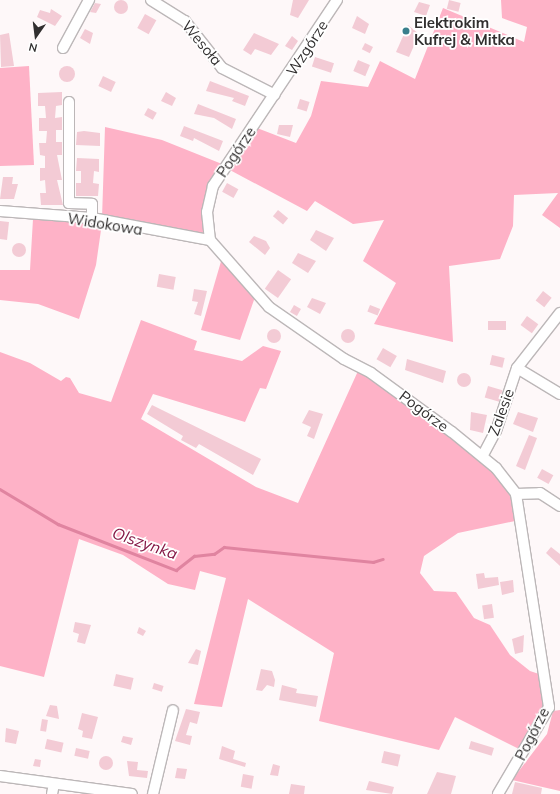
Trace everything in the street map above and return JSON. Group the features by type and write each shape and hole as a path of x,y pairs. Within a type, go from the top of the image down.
{"street":[{"path":"63,48 89,0"},
{"name":"Wesoła","path":"151,0 185,22 222,68 276,95"},
{"name":"Wzgórze","path":"276,95 337,0"},
{"name":"Pogórze","path":"276,95 213,186 207,212 210,240 248,287 281,317 344,359 371,373 483,455 516,494 549,707 498,794"},
{"path":"69,102 69,203 92,204 92,218"},
{"name":"Widokowa","path":"0,211 92,218 210,240"},
{"name":"Zalesie","path":"483,455 496,431 517,368 560,313"},
{"name":"Zalesie","path":"517,368 560,394"},
{"path":"516,494 540,493 560,506"},
{"path":"153,794 173,710"},
{"path":"0,776 53,789 132,794"}],"shaded area":[{"path":"501,0 560,0 560,228 542,215 558,193 514,195 513,226 500,259 449,266 453,342 374,324 396,283 363,261 384,220 353,224 315,201 307,211 228,169 257,128 296,143 311,116 321,81 368,87 380,61 415,79 443,8 524,42 527,27 502,18"},
{"path":"29,66 34,165 0,166 0,68"},
{"path":"105,127 162,140 222,164 206,194 206,234 102,218"},
{"path":"33,219 102,223 96,265 79,319 38,304 0,300 0,270 30,270"},
{"path":"222,258 255,297 240,340 201,330"},
{"path":"141,320 197,341 194,350 242,361 263,346 281,351 266,389 260,388 245,422 153,394 141,419 256,487 298,503 358,371 369,375 475,452 511,492 520,520 458,533 424,556 420,573 434,591 456,592 474,618 490,625 510,655 530,671 539,674 545,700 537,727 521,750 455,717 439,750 319,721 334,653 248,599 222,707 194,704 226,578 200,571 195,590 168,584 123,555 79,539 44,677 0,666 0,352 30,363 61,381 66,377 70,378 79,393 111,402"},
{"path":"560,710 560,791 512,780 547,734 553,711"}],"building":[{"path":"118,0 124,0 128,4 128,10 124,14 118,14 114,10 114,4"},
{"path":"293,0 309,0 298,18 290,15"},
{"path":"449,0 461,3 458,12 447,9"},
{"path":"419,2 430,5 426,16 414,12"},
{"path":"95,3 101,4 96,13 90,12"},
{"path":"51,9 62,16 55,26 37,17 40,10 50,13"},
{"path":"145,14 156,20 149,34 137,28"},
{"path":"357,16 369,24 365,34 352,28"},
{"path":"408,25 419,34 409,57 396,52"},
{"path":"85,29 93,33 90,44 80,38"},
{"path":"9,33 14,66 1,67 0,35"},
{"path":"254,33 279,44 271,55 255,49 251,55 243,50"},
{"path":"292,36 298,41 292,50 285,46"},
{"path":"365,43 373,47 370,53 362,49"},
{"path":"315,57 334,63 331,73 312,67"},
{"path":"358,60 370,65 365,76 353,71"},
{"path":"67,66 73,68 75,74 73,80 67,82 61,80 59,74 61,68"},
{"path":"103,76 116,82 111,92 98,86"},
{"path":"210,81 249,96 245,106 232,101 234,98 206,91"},
{"path":"62,92 62,105 56,106 55,118 62,117 62,130 56,130 56,142 62,142 62,155 57,155 62,180 57,180 63,205 41,205 40,193 46,193 45,180 40,181 40,168 45,168 45,156 40,155 39,143 46,143 47,131 39,131 39,118 46,118 45,106 38,106 38,93"},
{"path":"166,92 176,98 172,106 161,101"},
{"path":"300,99 310,102 307,111 297,109"},
{"path":"198,104 236,119 232,129 214,118 194,114"},
{"path":"148,108 157,113 153,120 144,115"},
{"path":"279,125 293,125 290,137 277,134"},
{"path":"184,126 223,141 219,151 194,138 193,141 180,136"},
{"path":"84,131 100,133 100,146 76,145 77,132"},
{"path":"77,158 99,159 99,172 94,171 93,183 99,184 98,196 76,196 76,183 81,183 81,171 76,171"},
{"path":"3,177 13,177 12,184 18,184 14,199 0,199"},
{"path":"227,183 238,189 234,198 222,192"},
{"path":"278,210 288,218 283,224 273,216"},
{"path":"0,221 9,222 7,240 0,239"},
{"path":"316,230 334,238 326,251 310,240"},
{"path":"254,236 266,241 270,248 265,255 249,242"},
{"path":"16,243 22,243 26,247 26,253 22,257 16,257 12,253 12,247"},
{"path":"298,253 316,261 308,273 292,263"},
{"path":"278,270 291,279 278,298 265,289"},
{"path":"159,274 176,277 173,290 157,287"},
{"path":"194,289 207,291 201,316 194,314 198,302 192,301"},
{"path":"543,291 552,298 544,307 536,300"},
{"path":"312,298 326,303 320,314 307,307"},
{"path":"294,305 301,309 297,316 290,312"},
{"path":"370,305 380,309 378,316 367,311"},
{"path":"527,316 538,324 532,333 521,325"},
{"path":"488,321 506,321 506,330 488,330"},
{"path":"271,329 277,329 281,333 281,339 277,343 271,343 267,339 267,333"},
{"path":"345,329 351,329 355,333 355,339 351,343 345,343 341,339 341,333"},
{"path":"383,348 397,356 390,367 376,359"},
{"path":"492,355 505,358 502,368 490,365"},
{"path":"407,359 446,371 443,383 405,370"},
{"path":"464,373 469,375 471,380 469,385 464,387 459,385 457,380 459,375"},
{"path":"488,386 502,390 499,402 485,398"},
{"path":"152,405 261,459 253,475 199,444 196,448 181,440 183,436 147,414"},
{"path":"309,410 323,414 314,439 307,436 311,427 302,423"},
{"path":"471,412 487,415 483,433 470,430"},
{"path":"518,412 538,418 533,432 513,424"},
{"path":"529,435 537,438 525,470 516,466"},
{"path":"542,469 553,475 549,484 537,478"},
{"path":"551,547 560,554 560,566 546,553"},
{"path":"484,573 485,578 498,577 499,585 478,589 476,574"},
{"path":"513,580 514,592 502,595 500,582"},
{"path":"492,604 494,618 484,619 482,605"},
{"path":"75,622 91,625 85,644 77,642 79,634 73,632"},
{"path":"139,627 146,631 143,636 137,633"},
{"path":"524,635 523,652 515,654 512,639"},
{"path":"196,649 201,651 198,665 188,663"},
{"path":"261,669 272,671 275,680 274,687 267,685 262,691 256,690"},
{"path":"116,674 134,678 131,690 113,686"},
{"path":"154,683 164,686 162,692 152,689"},
{"path":"282,685 297,689 296,693 318,696 316,707 279,700"},
{"path":"50,705 57,706 59,719 46,716"},
{"path":"186,709 200,712 197,724 190,722 186,735 192,736 190,745 175,741"},
{"path":"82,713 98,717 92,739 82,737 83,731 78,729"},
{"path":"42,719 48,720 46,732 40,731"},
{"path":"6,728 19,731 16,744 5,742"},
{"path":"123,736 133,738 131,745 121,742"},
{"path":"47,739 64,743 61,753 45,749"},
{"path":"471,741 494,748 492,756 469,749"},
{"path":"222,746 235,751 233,759 246,763 245,767 219,759"},
{"path":"76,748 90,751 88,759 74,756"},
{"path":"384,751 401,755 398,767 381,763"},
{"path":"106,756 111,758 113,763 111,768 106,770 101,768 99,763 101,758"},
{"path":"35,759 41,760 40,767 33,766"},
{"path":"127,761 138,762 137,770 148,771 147,778 129,776"},
{"path":"273,764 280,766 278,776 270,775"},
{"path":"177,768 187,769 185,779 175,778"},
{"path":"437,772 456,776 451,794 427,794"},
{"path":"243,774 254,776 252,789 241,787"},
{"path":"369,781 394,787 392,794 366,790"},
{"path":"515,782 542,788 541,794 512,794"},
{"path":"291,784 305,786 304,794 289,794"}],"waterway":[{"name":"Olszynka","path":"0,489 58,524 176,570 194,556 214,554 224,547 373,562 383,559"}],"place":[{"name":"Elektrokim Kufrej & Mitka","path":"406,31"}]}
